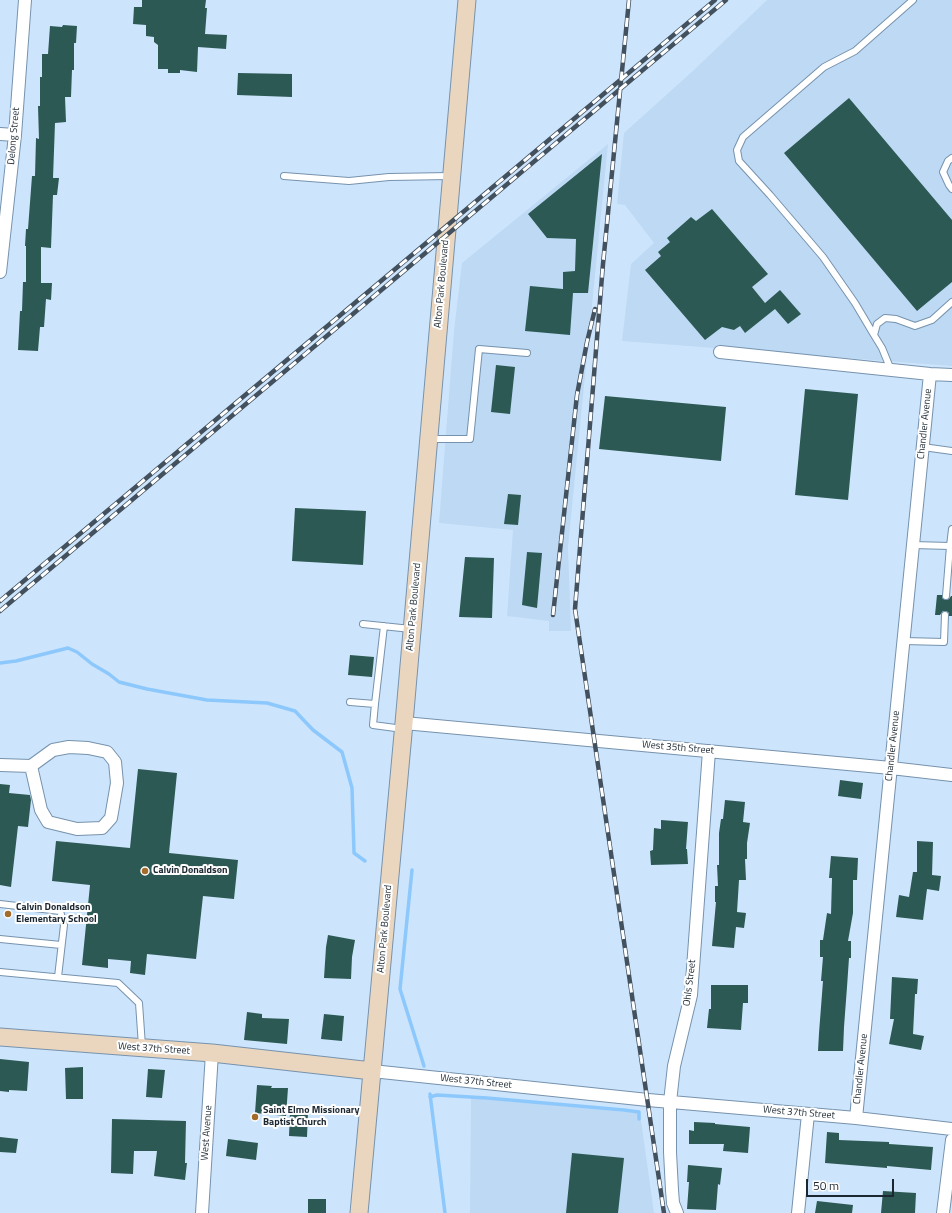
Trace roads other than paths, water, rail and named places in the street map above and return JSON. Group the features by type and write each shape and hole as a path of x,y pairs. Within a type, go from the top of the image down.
{"main road":[{"name":"Alton Park Boulevard","path":"359,1213 404,726 411,629 467,0"},
{"name":"West 37th Street","path":"0,1037 212,1053 372,1071"}],"street":[{"name":"Delong Street","path":"0,272 15,135 25,0"},
{"path":"0,134 15,135"},
{"name":"Chandler Avenue","path":"720,352 952,375"},
{"name":"Chandler Avenue","path":"856,1118 930,374"},
{"name":"West 35th Street","path":"404,726 709,751 952,775"},
{"path":"0,765 31,766 53,750 69,747 88,748 107,752 115,762 117,783 111,818 102,828 77,829 48,822 41,810 31,766"},
{"name":"Ohls Street","path":"677,1213 673,1203 670,1152 670,1102 674,1066 691,995 709,751"},
{"name":"West Avenue","path":"202,1213 212,1053"},
{"name":"West 37th Street","path":"372,1071 670,1102 856,1118 952,1129"},
{"path":"798,1213 808,1114"},
{"path":"943,1213 952,1140"}],"lane":[{"path":"891,370 882,348 823,257 739,160 737,150 743,137 824,66 855,50 913,0"},
{"path":"952,158 948,161 943,172 952,189"},
{"path":"284,176 349,181 389,177 452,176"},
{"path":"874,335 877,324 885,318 896,319 915,326 932,320 952,302"},
{"path":"429,439 470,439 479,349 527,353"},
{"path":"923,447 952,451"},
{"path":"946,596 952,529"},
{"path":"913,545 950,546"},
{"path":"904,641 944,642 945,616"},
{"path":"363,624 411,629"},
{"path":"384,626 373,725 404,726"},
{"path":"350,702 375,704"},
{"path":"0,904 60,911 64,925 58,977"},
{"path":"0,939 61,946"},
{"path":"0,972 118,983 140,1003 142,1048"}],"waterway":[{"path":"0,663 16,661 68,648 77,652 119,682 147,689 207,700 267,703 295,711 313,730 342,752 352,788 354,853 365,861"},
{"path":"412,870 400,989 424,1066"},
{"path":"430,1094 445,1213"},
{"path":"430,1097 437,1095 487,1098 624,1110 639,1112 639,1119"}],"railway":[{"path":"629,0 603,264 575,609 664,1213"},
{"path":"0,601 715,0"},
{"path":"0,611 726,0"},
{"path":"553,615 577,395 595,309"}],"place":[{"name":"Calvin Donaldson","path":"145,871"},
{"name":"Calvin Donaldson Elementary School","path":"8,914"},
{"name":"Saint Elmo Missionary Baptist Church","path":"255,1117"}]}
